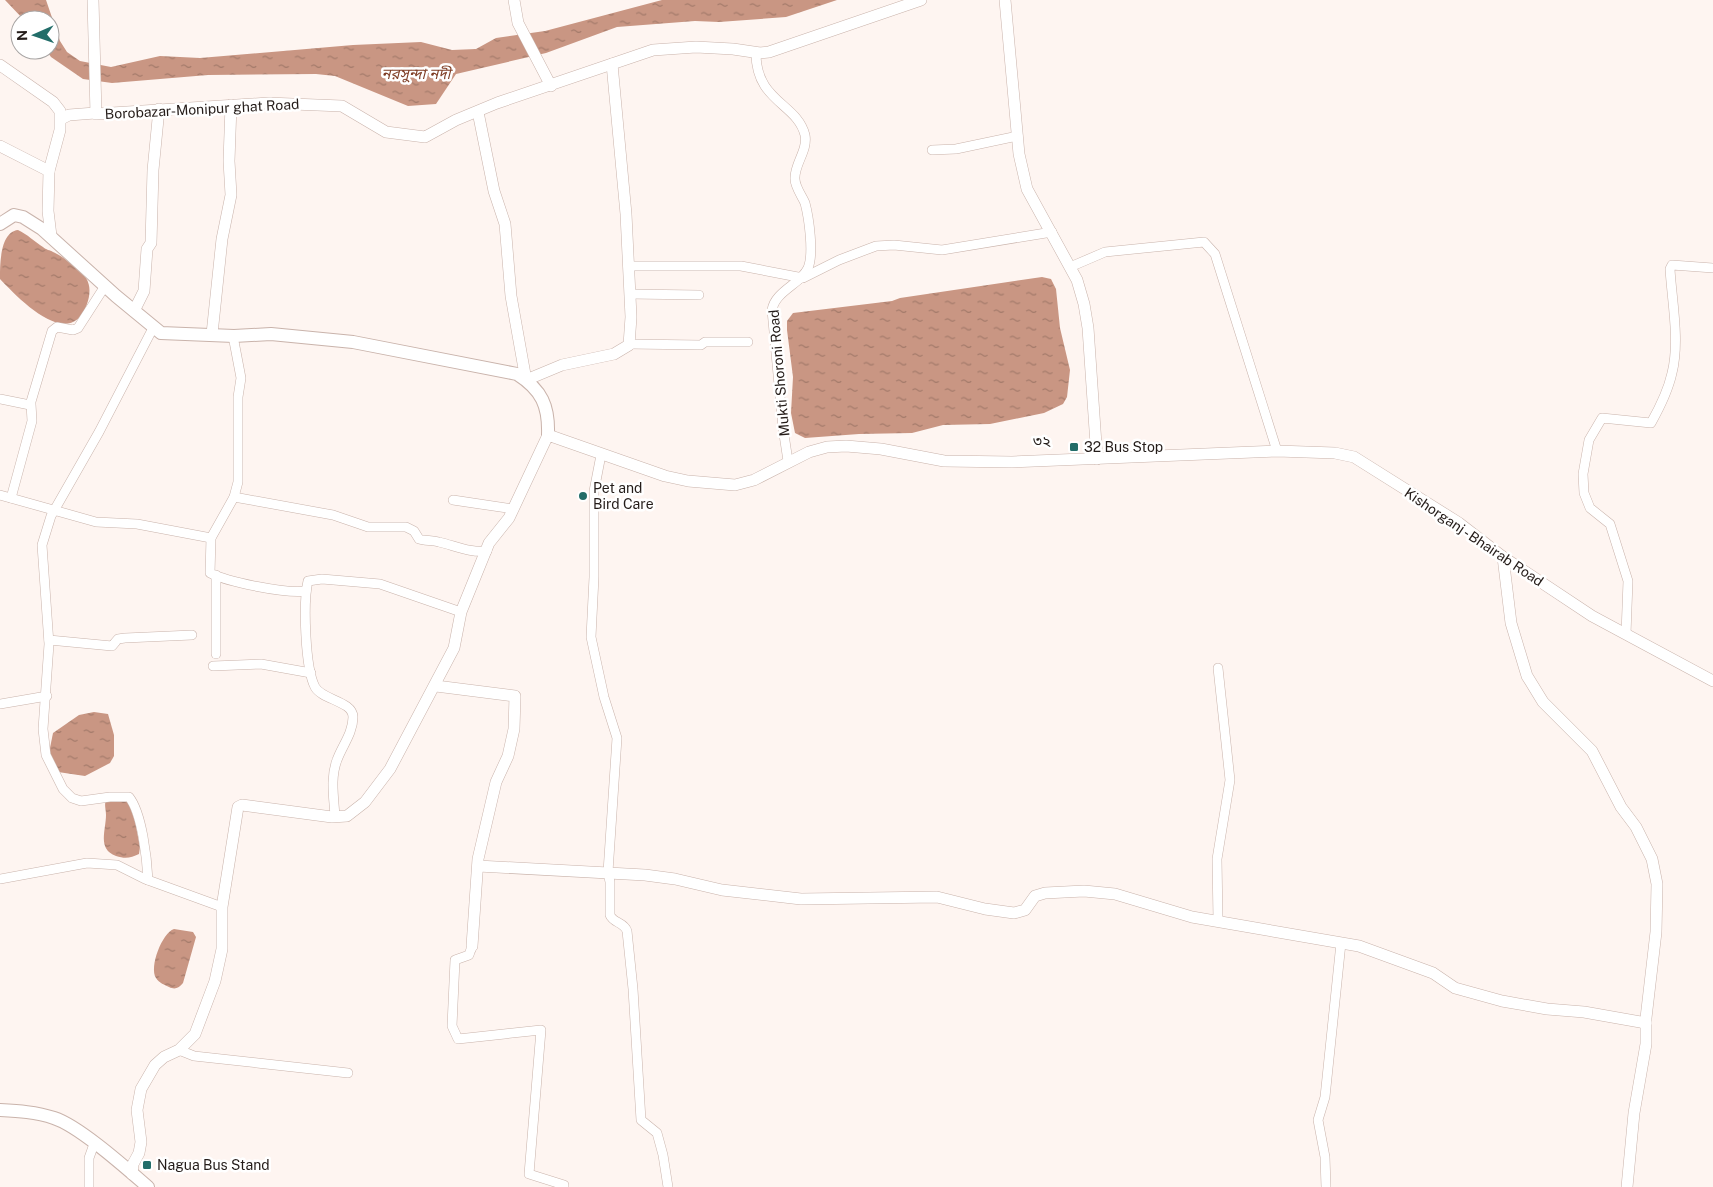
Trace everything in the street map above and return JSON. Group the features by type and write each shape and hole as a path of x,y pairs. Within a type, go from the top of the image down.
{"main road":[{"path":"0,224 14,215 23,217 51,236 104,286 161,333 233,336 271,334 353,342 500,369 517,374 538,391 547,407 549,415 548,435"},
{"path":"0,1110 31,1112 56,1118 77,1130 148,1187"}],"street":[{"name":"Borobazar-Monipur ghat Road","path":"93,0 96,61 95,113 268,103 342,106 386,132 426,137 456,120 526,92 551,86 653,50 696,48 733,49 756,53 769,52 921,0"},
{"path":"514,0 518,23 551,86"},
{"path":"1005,0 1018,136 1027,189 1077,280 1088,328 1097,459"},
{"path":"628,266 741,266 803,278 810,263 810,230 805,204 794,178 804,150 805,137 800,124 770,95 759,76 756,53"},
{"path":"478,112 494,191 504,224 511,296 526,380 562,365 614,354 626,348 629,344 630,294 624,179 612,64"},
{"path":"0,65 53,102 60,111 60,130 49,171 48,221 51,236"},
{"path":"212,334 222,239 231,195 229,161 231,105"},
{"path":"134,311 144,291 147,249 150,243 153,170 159,109"},
{"path":"61,118 69,115 95,113"},
{"path":"932,150 956,149 1018,136"},
{"path":"0,146 49,171"},
{"name":"Mukti Shoroni Road","path":"788,461 772,310 776,300 803,278 839,260 876,246 894,245 942,250 1052,232"},
{"path":"1070,267 1105,252 1204,242 1208,245 1215,254 1277,451"},
{"path":"1626,634 1628,581 1610,524 1590,508 1584,493 1583,474 1590,440 1602,418 1651,423 1663,400 1672,372 1675,343 1670,269 1672,265 1713,268"},
{"path":"12,498 32,421 31,404 52,331 60,327 73,330 82,325 104,286"},
{"path":"630,294 699,295"},
{"path":"148,880 147,865 137,816 129,797 110,797 81,801 72,798 63,789 45,750 43,729 47,696 49,640 42,545 53,511 134,367 153,328"},
{"path":"233,336 241,378 238,397 239,468 234,497 211,538 210,573 270,589 296,593 306,591"},
{"path":"629,344 701,345 705,342 748,342"},
{"path":"0,398 21,404 31,404"},
{"path":"132,1174 141,1142 138,1110 141,1089 155,1065 164,1057 179,1050 195,1034 215,981 222,949 222,907 236,818 240,805 336,817 347,816 373,795 390,769 436,686 454,648 462,612 473,579 489,543 513,509 548,435"},
{"name":"Kishorganj - Bhairab Road","path":"548,435 665,476 720,484 735,484 754,480 788,461 827,447 846,446 881,449 944,461 1012,462 1277,451 1335,453 1354,457 1459,523 1503,557 1559,595 1713,681"},
{"path":"601,455 594,491 594,577 591,637 604,697 617,738 608,872 611,917 623,924 627,931 641,1120 657,1133 668,1187"},
{"path":"0,495 96,522 137,524 211,538"},
{"path":"234,497 333,515 368,527 406,527 414,531 419,539 436,541 474,552 487,551"},
{"path":"453,500 513,509"},
{"path":"1503,557 1511,622 1527,676 1543,702 1588,745 1602,767 1621,807 1636,828 1652,859 1657,884 1656,932 1646,1023 1646,1044 1634,1113 1627,1187"},
{"path":"216,575 216,654"},
{"path":"336,817 333,772 348,738 353,718 350,710 316,688 311,673 306,591 308,581 380,584 462,612"},
{"path":"49,640 112,646 118,639 192,635"},
{"path":"213,666 261,664 311,673"},
{"path":"1218,668 1230,780 1217,860 1218,920"},
{"path":"436,686 515,696 512,741 508,756 496,782 478,866 471,948 469,955 455,960 452,1026 454,1034 458,1039 541,1030 529,1174 564,1185 564,1187"},
{"path":"0,704 47,696"},
{"path":"0,879 87,863 117,865 148,880 222,907"},
{"path":"478,866 608,872 675,879 722,890 762,896 828,899 928,896 985,909 1014,913 1025,910 1033,898 1040,894 1084,892 1115,894 1192,917 1359,946 1433,973 1455,988 1502,1001 1548,1009 1584,1012 1646,1023"},
{"path":"1326,1187 1324,1157 1318,1120 1325,1097 1341,943"},
{"path":"179,1050 203,1057 348,1073"},
{"path":"89,1187 89,1158 94,1144"}],"water":[{"name":"নরসুন্দা নদী","path":"5,0 46,0 49,10 14,10"},
{"name":"নরসুন্দা নদী","path":"662,0 837,0 786,17 617,27 546,53 456,74 436,104 408,106 335,76 316,74 208,75 112,83 83,79 55,60 60,60 60,41 67,52 80,61 111,67 160,56 200,58 353,45 421,42 452,50 476,49 496,38 545,31"},
{"path":"18,230 45,249 61,257 86,278 89,287 89,297 79,318 69,323 57,323 32,309 0,279 4,242 12,232"},
{"path":"1042,277 1051,279 1056,289 1060,328 1070,370 1067,397 1063,404 1044,413 990,424 943,425 912,433 805,438 795,433 791,413 793,377 787,330 787,321 793,313 892,301 900,298"},
{"path":"94,712 108,714 114,735 114,756 110,763 85,776 58,772 49,753 53,733 79,715"},
{"path":"106,800 125,800 129,804 135,821 140,847 139,854 122,858 110,853 106,849 104,838"},
{"path":"174,929 193,932 196,937 183,983 178,987 171,988 160,983 156,978 154,966 161,943 169,932"}],"place":[{"name":"32 Bus Stop","path":"1074,447"},
{"name":"Pet and Bird Care","path":"583,496"},
{"name":"Nagua Bus Stand","path":"147,1165"}],"district":[{"name":"৩২","path":"1042,441"}]}
